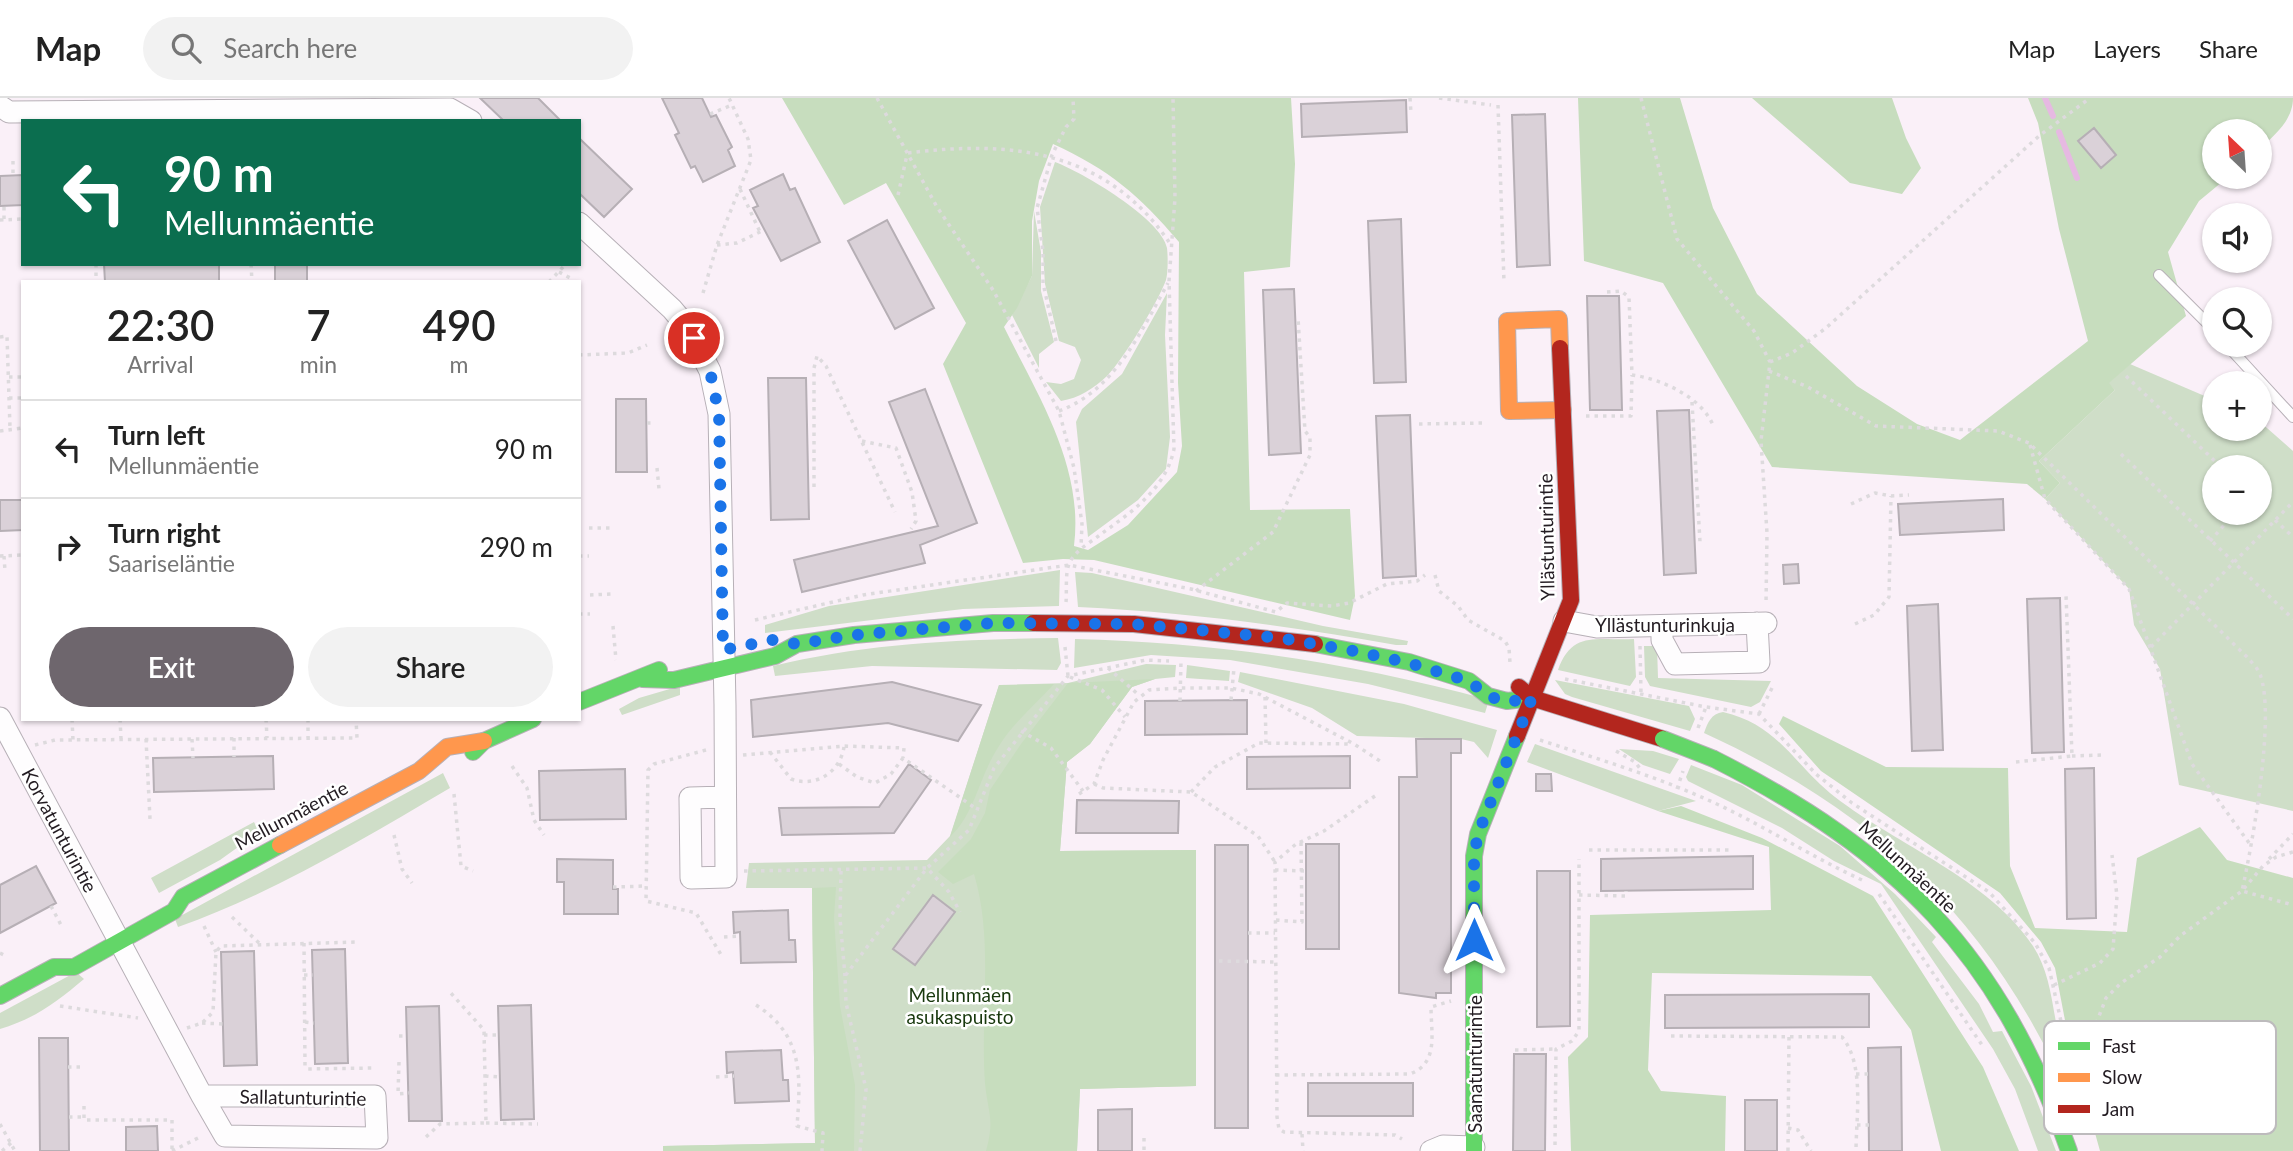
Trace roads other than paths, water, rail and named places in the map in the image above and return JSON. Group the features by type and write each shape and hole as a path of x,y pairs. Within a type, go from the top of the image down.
{"main road":[{"name":"Yllästunturintie","path":"1532,698 1571,600 1559,319 1507,321 1509,411 1563,414"},
{"name":"Mellunmäentie","path":"642,679 674,680 772,640 797,644 854,635 981,624 1134,624 1267,637 1354,651 1409,663 1469,681 1499,679 1514,683 1532,698 1663,739 1714,759 1766,785 1872,855 1943,926 1975,966 2017,1029 2044,1085"},
{"name":"Mellunmäentie","path":"702,656 724,658"},
{"name":"Mellunmäentie","path":"581,701 642,679 681,661"},
{"name":"Mellunmäentie","path":"1469,681 1488,696 1507,702 1532,698"},
{"name":"Saanatunturintie","path":"1474,1149 1474,856 1478,834 1532,698"},
{"name":"Mellunmäentie","path":"161,899 183,897 419,771 432,754 445,747 463,740 484,741 529,721"},
{"name":"Mellunmäentie","path":"54,967 74,967 114,930 174,911 183,897"},
{"name":"Mellunmäentie","path":"0,996 54,967 69,950"},
{"name":"Mellunmäentie","path":"2063,1134 2069,1151"}],"street":[{"path":"0,106 9,112 436,109 465,117"},
{"path":"581,225 672,309 688,328 710,371 719,414 724,658 726,797 726,877 691,878 690,798 726,797"},
{"name":"Yllästunturinkuja","path":"1564,621 1597,627 1761,623 1759,662 1675,664 1662,640 1662,626"},
{"name":"Korvatunturintie","path":"0,718 114,930"},
{"name":"Sallatunturintie","path":"114,930 202,1096 225,1136 377,1138 375,1096 202,1096"},
{"name":"Saanatunturintie","path":"1431,1151 1443,1146 1474,1149"}],"lane":[{"path":"2159,275 2202,318"},
{"path":"2238,357 2293,417"}],"waterway":[{"path":"2045,98 2053,116"},
{"path":"2059,132 2077,178"}],"park label":[{"name":"Mellunmäen asukaspuisto","path":"960,1005"}]}
